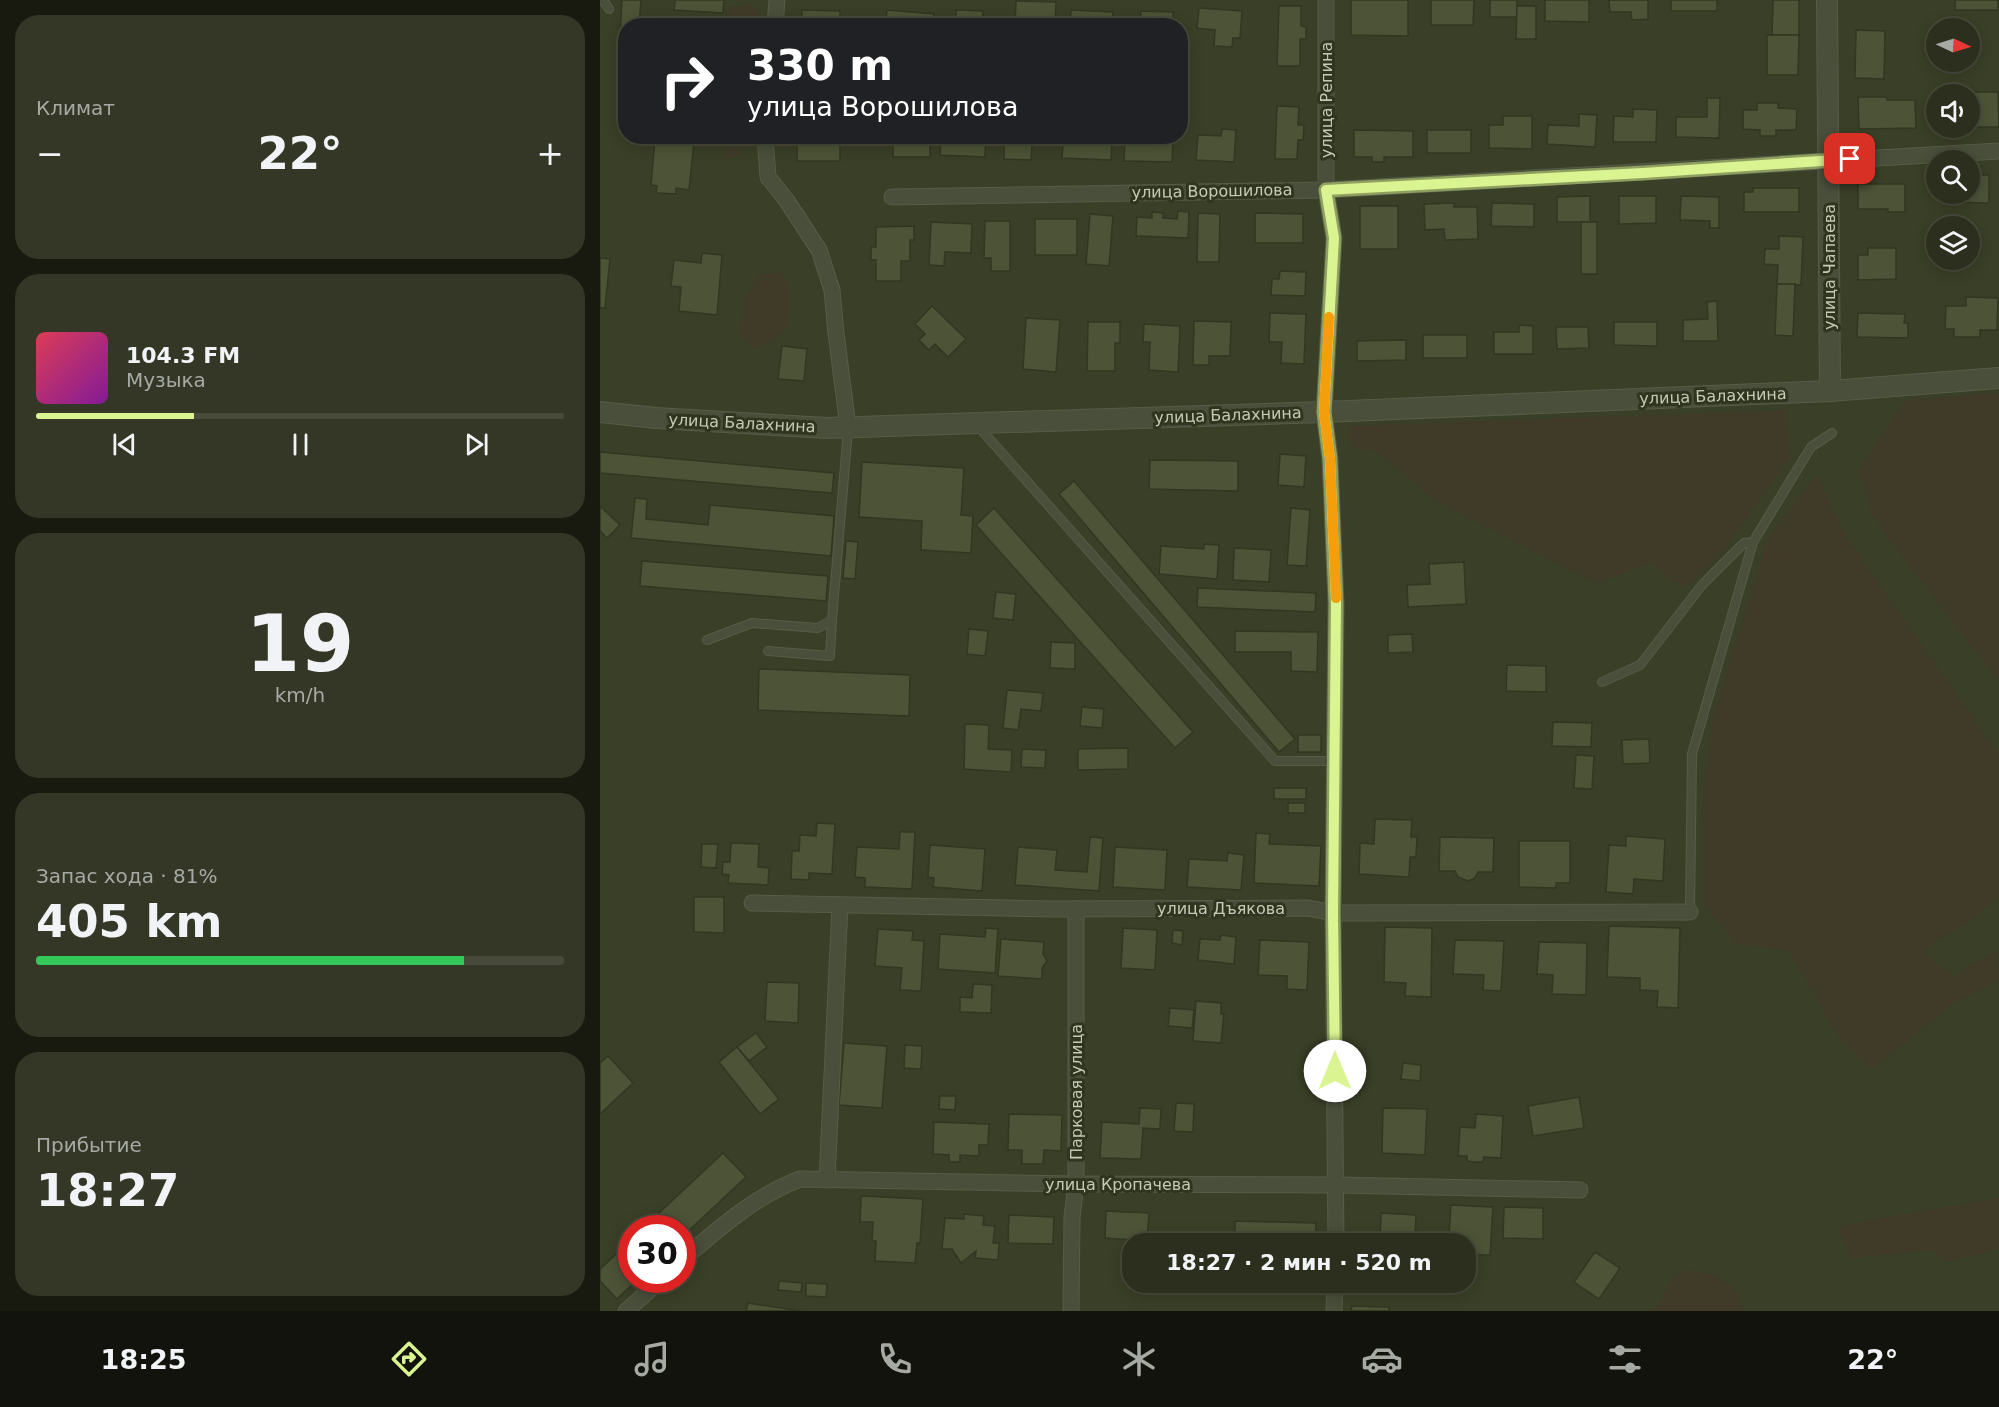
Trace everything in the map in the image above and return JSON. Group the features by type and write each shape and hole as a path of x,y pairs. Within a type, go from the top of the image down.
{"street":[{"path":"776,18 777,0"},
{"name":"улица Репина","path":"1326,0 1326,190 1334,238 1324,412 1330,459 1336,603 1333,913 1336,1233"},
{"name":"улица Чапаева","path":"1827,0 1830,391"},
{"path":"766,144 768,177 787,201 819,250 832,290 848,427"},
{"name":"улица Ворошилова","path":"892,197 1204,190 1326,190 1999,151"},
{"name":"улица Балахнина","path":"600,411 667,418 827,428 1324,412 1830,391 1999,378"},
{"name":"улица Дъякова","path":"752,903 1076,909 1308,908 1333,913 1690,912"},
{"path":"827,1180 840,905"},
{"name":"Парковая улица","path":"1071,1311 1072,1217 1076,1184 1076,909"},
{"name":"улица Кропачева","path":"696,1249 737,1215 777,1188 800,1179 1581,1190"},
{"path":"626,1311 646,1293"},
{"path":"1335,1293 1335,1311"}],"lane":[{"path":"603,0 609,9"},
{"path":"975,423 1275,761 1335,761"},
{"path":"768,651 830,656 848,427"},
{"path":"1690,912 1692,754 1753,542 1811,447 1832,433"},
{"path":"1602,682 1640,665 1702,585 1744,543 1753,542"},
{"path":"707,640 752,623 818,628 832,620"}],"shaded area":[{"path":"750,4 759,18 728,18 728,8"},
{"path":"725,144 741,144 740,155 725,159"},
{"path":"782,272 789,289 787,327 773,341 756,348 739,338 744,301 757,275"},
{"path":"1999,393 1999,681 1871,514 1859,470 1906,400"},
{"path":"1786,410 1790,458 1722,553 1688,586 1669,580 1652,561 1597,584 1437,502 1376,451 1350,447 1349,426"},
{"path":"1817,475 1846,536 1999,754 1999,897 1976,917 1922,951 1953,976 1998,950 1999,979 1949,1007 1871,1070 1839,1038 1789,950 1737,944 1704,904 1702,814 1711,723 1768,538"},
{"path":"1999,1198 1999,1249 1945,1262 1934,1250 1851,1258 1838,1226"},
{"path":"1685,1269 1716,1275 1738,1292 1742,1311 1651,1311 1661,1301 1672,1278"}],"building":[{"path":"622,0 641,0 640,18 621,18"},
{"path":"675,0 724,0 723,13 674,10"},
{"path":"1351,0 1408,0 1408,36 1351,35"},
{"path":"1431,0 1474,0 1473,25 1431,25"},
{"path":"1490,0 1517,0 1517,17 1490,17"},
{"path":"1545,0 1589,0 1589,22 1545,21"},
{"path":"1609,0 1648,0 1648,19 1632,20 1631,12 1610,12"},
{"path":"1671,0 1717,0 1717,11 1671,11"},
{"path":"1773,0 1799,0 1799,35 1772,35"},
{"path":"1955,0 1998,0 1998,10 1955,10"},
{"path":"1016,1 1056,2 1055,18 1015,18"},
{"path":"1279,6 1301,6 1301,26 1306,27 1306,39 1300,39 1300,66 1277,66"},
{"path":"1517,6 1536,6 1536,39 1516,39"},
{"path":"1199,8 1242,11 1240,38 1233,38 1232,47 1214,46 1215,30 1197,28"},
{"path":"802,10 840,11 840,18 802,18"},
{"path":"887,10 934,14 934,18 886,18"},
{"path":"956,10 983,11 983,18 956,18"},
{"path":"1071,10 1113,12 1113,18 1070,18"},
{"path":"1141,11 1173,12 1173,18 1141,18"},
{"path":"1856,30 1885,31 1884,79 1855,78"},
{"path":"1767,35 1799,35 1798,75 1767,75"},
{"path":"1980,92 1998,92 1999,127 1980,127"},
{"path":"1858,97 1915,100 1916,128 1859,129"},
{"path":"1707,98 1720,98 1719,138 1676,137 1676,117 1707,117"},
{"path":"1757,103 1778,103 1778,108 1797,109 1796,130 1776,130 1776,136 1760,136 1760,130 1743,129 1743,110 1757,110"},
{"path":"1277,106 1299,107 1298,125 1304,125 1303,140 1298,140 1297,159 1275,159"},
{"path":"1633,109 1657,110 1656,142 1613,142 1614,116 1633,117"},
{"path":"1579,114 1597,115 1595,147 1547,144 1548,125 1579,126"},
{"path":"1503,116 1532,116 1532,149 1489,148 1489,125 1503,125"},
{"path":"1222,129 1236,130 1234,162 1196,160 1198,135 1221,136"},
{"path":"1354,130 1413,131 1413,157 1384,157 1384,162 1372,162 1372,157 1354,157"},
{"path":"1427,130 1471,130 1471,153 1427,153"},
{"path":"655,144 694,144 689,190 676,188 676,194 656,193 657,186 651,185"},
{"path":"797,144 840,144 840,161 797,161"},
{"path":"893,144 935,144 930,145 930,157 893,157"},
{"path":"941,144 986,144 985,157 940,155"},
{"path":"1004,144 1032,144 1031,160 1004,159"},
{"path":"1063,144 1112,144 1111,160 1062,158"},
{"path":"1125,144 1173,144 1172,162 1124,161"},
{"path":"1980,175 1989,175 1989,203 1980,203"},
{"path":"1858,184 1905,184 1905,212 1888,212 1888,209 1858,209"},
{"path":"1753,188 1799,188 1799,212 1744,212 1744,192 1753,192"},
{"path":"1590,196 1590,222 1557,222 1557,197"},
{"path":"1619,196 1656,196 1656,223 1619,224"},
{"path":"1681,196 1719,197 1719,228 1710,228 1710,221 1680,220"},
{"path":"1454,203 1454,207 1477,207 1478,239 1445,240 1444,229 1425,230 1424,204"},
{"path":"1492,203 1534,204 1534,227 1491,226"},
{"path":"1360,206 1398,206 1398,249 1360,249"},
{"path":"1178,211 1189,212 1188,238 1136,236 1137,217 1152,218 1152,212 1163,213 1163,218 1177,219"},
{"path":"1198,213 1220,214 1219,262 1197,262"},
{"path":"1255,213 1303,214 1303,243 1255,243"},
{"path":"1090,214 1113,216 1109,266 1086,264"},
{"path":"1035,219 1077,219 1077,255 1035,255"},
{"path":"985,221 1010,221 1010,271 991,271 991,258 984,258"},
{"path":"931,222 972,224 971,253 945,252 944,266 929,265"},
{"path":"1581,222 1597,222 1597,274 1581,274"},
{"path":"914,226 914,240 910,240 910,261 901,261 901,281 876,281 876,260 871,260 871,247 876,247 876,227"},
{"path":"1779,236 1803,237 1801,285 1777,284 1778,265 1764,264 1765,249 1779,249"},
{"path":"1868,248 1896,248 1896,279 1858,280 1858,255 1868,255"},
{"path":"702,253 722,255 717,315 679,311 681,287 671,286 674,260 701,263"},
{"path":"600,258 610,259 605,308 600,308"},
{"path":"1280,271 1306,272 1305,296 1271,295 1272,279 1279,279"},
{"path":"1777,284 1795,284 1793,336 1775,335"},
{"path":"1966,297 1998,298 1997,330 1980,330 1980,337 1954,337 1954,329 1945,329 1946,306 1966,306"},
{"path":"1717,301 1718,341 1683,341 1683,320 1708,319 1707,302"},
{"path":"932,306 966,339 948,357 935,344 929,350 919,340 925,334 915,324"},
{"path":"1270,313 1306,314 1304,364 1281,363 1282,342 1269,342"},
{"path":"1858,313 1905,314 1904,323 1908,323 1908,338 1857,337"},
{"path":"1026,318 1060,320 1056,372 1023,369"},
{"path":"1194,321 1231,322 1230,356 1209,356 1209,365 1193,365"},
{"path":"1088,322 1120,322 1120,343 1115,343 1115,371 1087,371"},
{"path":"1614,322 1657,322 1657,346 1614,345"},
{"path":"1144,324 1180,326 1178,372 1149,370 1150,342 1143,342"},
{"path":"1519,325 1533,326 1533,354 1494,354 1494,332 1519,332"},
{"path":"1556,327 1588,327 1589,348 1557,349"},
{"path":"1423,335 1467,335 1467,358 1423,358"},
{"path":"1406,340 1406,360 1357,361 1357,341"},
{"path":"782,346 807,349 804,381 778,379"},
{"path":"600,452 834,473 832,493 600,473"},
{"path":"1280,454 1306,456 1304,487 1278,485"},
{"path":"1150,460 1238,461 1238,491 1149,489"},
{"path":"862,462 964,468 961,515 973,516 971,553 921,550 922,521 859,517"},
{"path":"1074,481 1295,739 1279,752 1059,494"},
{"path":"635,498 647,499 646,519 708,525 710,505 834,516 831,556 631,538"},
{"path":"600,506 620,525 607,538 600,531"},
{"path":"994,508 1193,732 1175,748 976,525"},
{"path":"1291,508 1310,510 1306,566 1287,565"},
{"path":"846,541 858,542 855,579 843,578"},
{"path":"1204,544 1219,545 1217,579 1159,574 1161,546 1204,549"},
{"path":"1234,548 1271,550 1269,582 1233,580"},
{"path":"642,561 828,576 826,601 640,586"},
{"path":"1464,562 1466,604 1408,607 1407,585 1430,584 1429,564"},
{"path":"1198,588 1316,593 1315,612 1197,607"},
{"path":"996,592 1016,594 1013,620 993,618"},
{"path":"969,629 988,631 985,656 967,654"},
{"path":"1235,631 1318,632 1317,672 1291,671 1291,652 1235,652"},
{"path":"1412,634 1413,652 1388,653 1388,635"},
{"path":"1051,642 1075,643 1075,669 1050,668"},
{"path":"1507,665 1546,666 1546,692 1506,691"},
{"path":"759,669 910,675 909,716 758,710"},
{"path":"1007,690 1043,693 1041,711 1021,709 1018,730 1003,728"},
{"path":"1082,707 1104,709 1102,728 1080,726"},
{"path":"1553,722 1592,723 1591,747 1552,746"},
{"path":"965,724 989,725 988,749 1012,750 1011,772 964,769"},
{"path":"1298,735 1321,735 1321,752 1298,752"},
{"path":"1649,739 1650,763 1623,764 1622,740"},
{"path":"1128,748 1128,769 1078,770 1078,749"},
{"path":"1022,749 1046,750 1045,768 1021,767"},
{"path":"1576,755 1594,756 1592,789 1574,788"},
{"path":"1274,788 1306,788 1306,799 1274,799"},
{"path":"1288,803 1305,803 1305,813 1288,813"},
{"path":"1375,819 1412,820 1411,837 1417,837 1416,857 1410,857 1409,877 1359,874 1360,843 1374,844"},
{"path":"817,823 835,824 832,874 809,873 809,880 791,879 792,851 799,851 800,835 816,836"},
{"path":"900,832 915,832 912,889 865,887 865,878 855,877 857,847 899,849"},
{"path":"1256,833 1270,834 1269,844 1321,846 1319,886 1254,883"},
{"path":"1626,836 1665,839 1663,881 1634,879 1633,894 1606,892 1609,845 1626,846"},
{"path":"1090,837 1103,838 1099,891 1015,885 1018,847 1057,850 1055,870 1087,872"},
{"path":"1440,837 1494,838 1493,872 1478,872 1475,878 1468,881 1458,877 1455,871 1439,871"},
{"path":"1519,841 1570,841 1570,883 1556,883 1556,888 1519,887"},
{"path":"731,843 759,844 758,867 769,868 768,885 728,883 729,875 722,874 723,862 730,862"},
{"path":"702,844 718,844 716,868 701,867"},
{"path":"930,845 985,849 982,891 933,887 934,878 928,877"},
{"path":"1115,847 1167,850 1165,890 1113,887"},
{"path":"1228,853 1244,855 1241,890 1187,887 1189,859 1227,861"},
{"path":"694,897 724,897 724,933 694,932"},
{"path":"1609,926 1680,928 1678,1008 1657,1007 1658,991 1640,990 1640,978 1607,977"},
{"path":"1385,927 1432,928 1431,997 1405,996 1406,983 1384,982"},
{"path":"986,928 998,929 995,973 938,969 940,934 985,937"},
{"path":"1123,928 1157,930 1155,970 1121,968"},
{"path":"878,929 913,931 912,940 924,941 921,991 900,990 902,968 875,966"},
{"path":"1173,930 1183,931 1182,945 1172,943"},
{"path":"1221,935 1236,937 1234,964 1198,960 1200,939 1220,940"},
{"path":"1001,939 1044,942 1043,954 1047,961 1042,968 1042,979 998,976"},
{"path":"1260,940 1309,942 1307,990 1287,989 1287,976 1258,975"},
{"path":"1455,940 1504,941 1501,991 1483,990 1484,975 1453,974"},
{"path":"1539,942 1587,943 1586,995 1552,994 1553,975 1537,974"},
{"path":"767,982 799,983 798,1023 765,1021"},
{"path":"973,984 992,985 991,1013 960,1012 960,997 972,998"},
{"path":"1196,1001 1221,1003 1221,1014 1224,1014 1221,1043 1193,1041"},
{"path":"1170,1008 1194,1010 1192,1028 1168,1026"},
{"path":"756,1033 767,1047 749,1061 737,1047"},
{"path":"844,1043 887,1046 882,1108 839,1105"},
{"path":"905,1045 922,1046 921,1069 904,1068"},
{"path":"737,1047 779,1099 760,1114 719,1062"},
{"path":"608,1056 633,1083 600,1114 600,1063"},
{"path":"1403,1063 1421,1065 1420,1081 1401,1079"},
{"path":"940,1096 956,1096 955,1110 939,1109"},
{"path":"1579,1097 1584,1128 1533,1136 1528,1106"},
{"path":"1176,1103 1194,1104 1193,1132 1174,1131"},
{"path":"1140,1108 1161,1109 1160,1129 1143,1128 1141,1159 1100,1158 1102,1122 1139,1124"},
{"path":"1383,1108 1427,1109 1425,1155 1382,1153"},
{"path":"1009,1114 1062,1115 1061,1151 1044,1150 1043,1164 1022,1164 1022,1150 1008,1150"},
{"path":"1476,1114 1503,1116 1501,1158 1484,1157 1483,1162 1473,1162 1467,1161 1467,1156 1458,1156 1460,1127 1475,1128"},
{"path":"934,1122 989,1124 988,1145 979,1145 979,1156 960,1155 960,1162 949,1162 949,1155 933,1154"},
{"path":"723,1153 746,1177 696,1224 696,1215 657,1215"},
{"path":"861,1196 923,1199 920,1243 917,1243 915,1263 875,1261 876,1241 872,1241 873,1222 860,1222"},
{"path":"1451,1205 1493,1207 1490,1255 1476,1254 1476,1233 1449,1233"},
{"path":"1504,1207 1543,1208 1543,1239 1503,1238"},
{"path":"1106,1211 1149,1213 1148,1233 1122,1233 1122,1239 1105,1238"},
{"path":"1381,1213 1416,1215 1415,1233 1380,1233"},
{"path":"964,1214 984,1216 983,1225 995,1226 993,1243 999,1243 998,1260 975,1258 976,1251 961,1263 952,1249 942,1249 945,1218 964,1219"},
{"path":"1009,1215 1054,1217 1053,1244 1008,1243"},
{"path":"1235,1221 1316,1223 1316,1233 1235,1233"},
{"path":"1595,1252 1620,1268 1599,1299 1574,1282"},
{"path":"618,1253 618,1293 623,1293 617,1299 600,1281 600,1269"},
{"path":"779,1281 802,1283 801,1292 778,1290"},
{"path":"806,1283 827,1284 826,1297 806,1296"},
{"path":"748,1303 801,1311 746,1311"},
{"path":"1352,1306 1389,1307 1389,1311 1351,1311"}],"slow traffic":[{"path":"1329,317 1324,412 1330,459 1336,598"}],"route":[{"path":"1335,1071 1333,913 1336,603 1330,459 1324,412 1334,238 1326,190 1850,159"}]}
